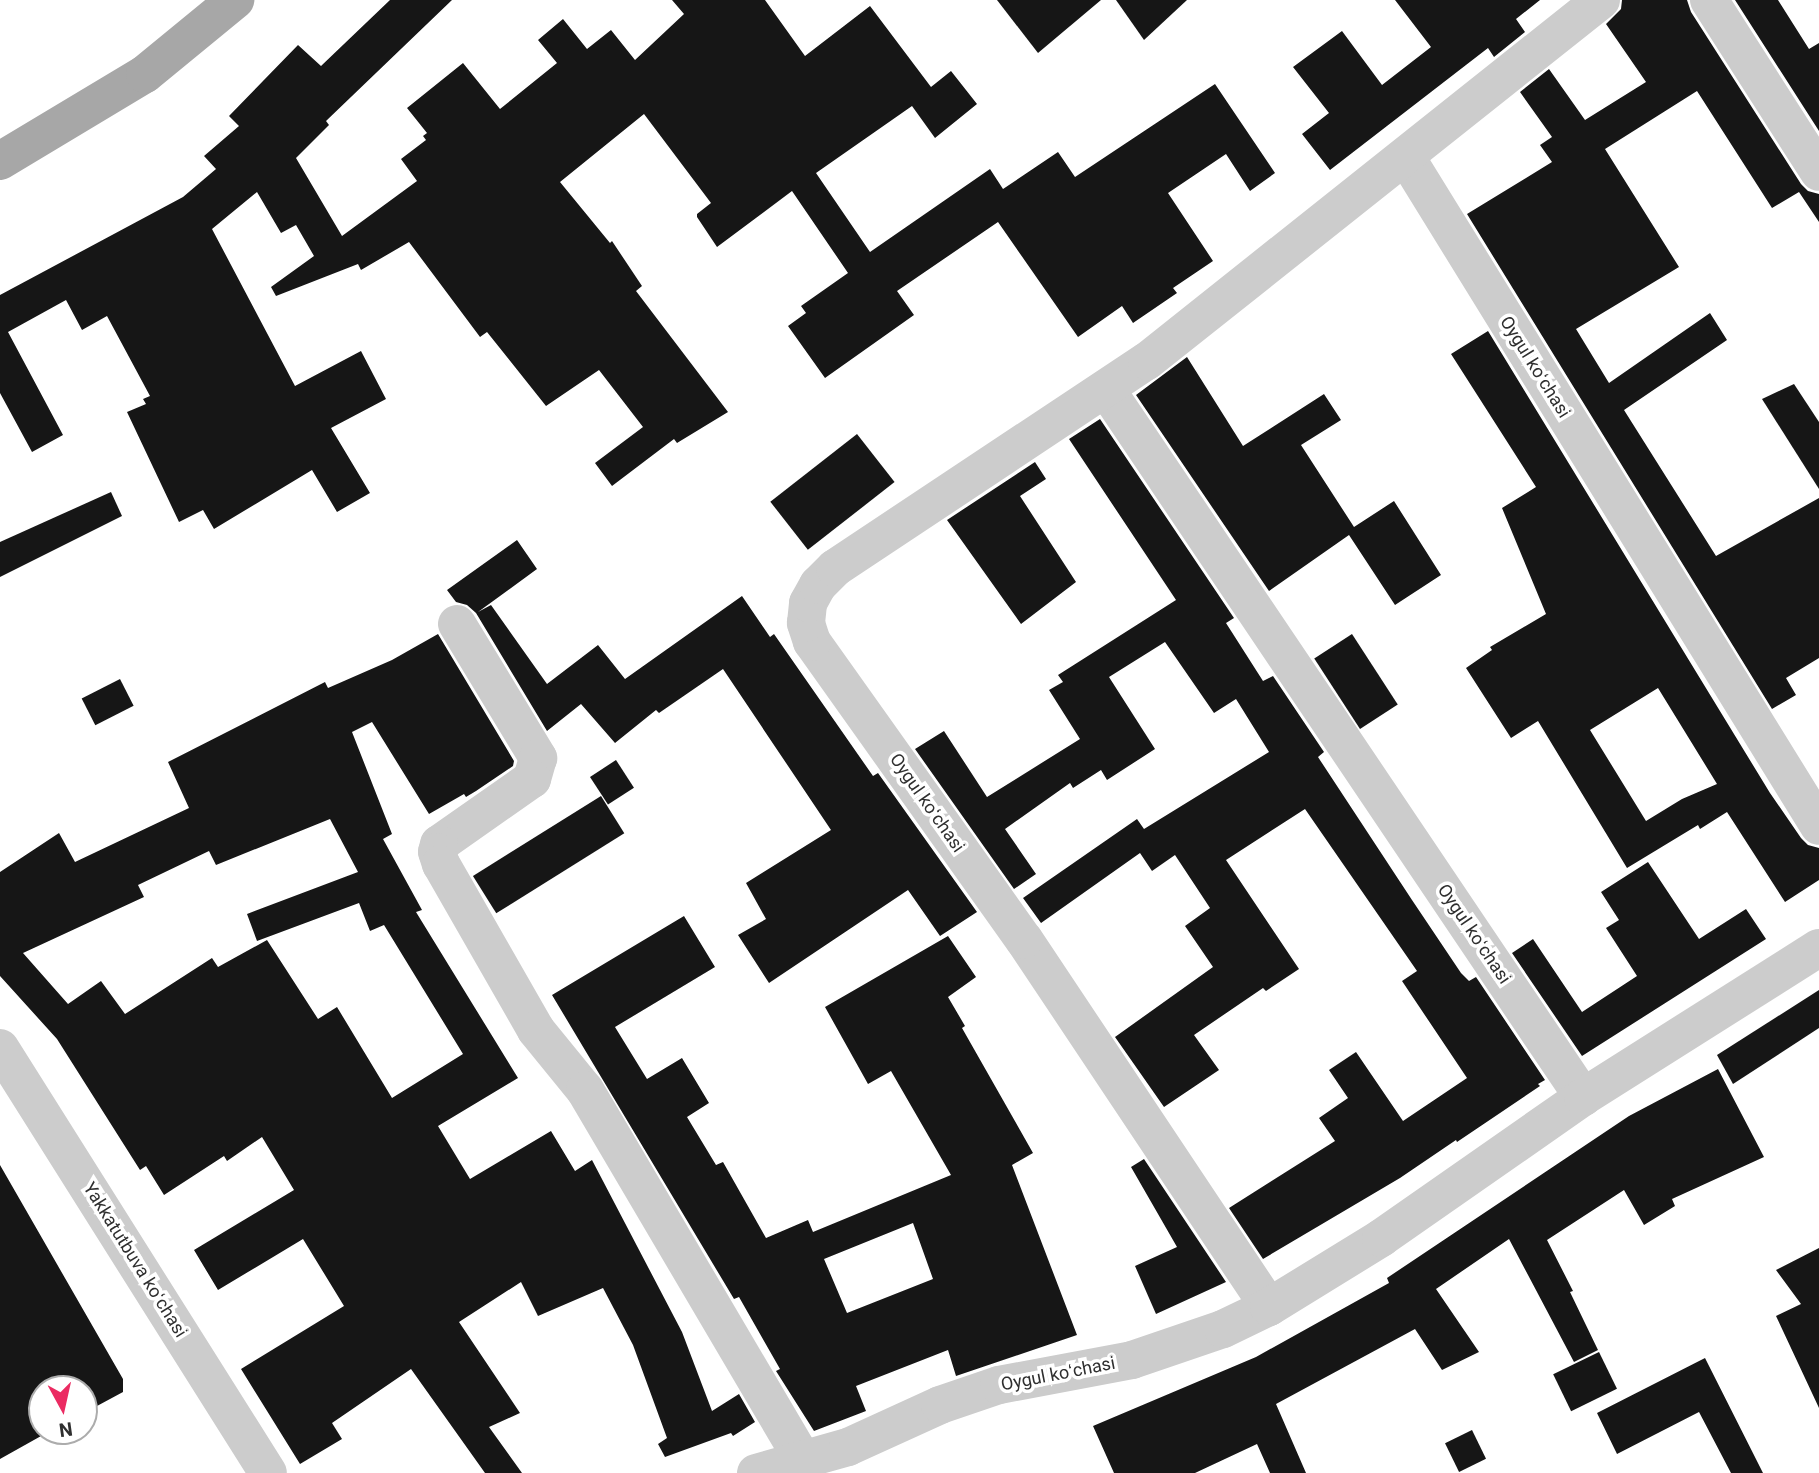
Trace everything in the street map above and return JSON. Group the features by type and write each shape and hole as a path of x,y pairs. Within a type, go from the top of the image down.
{"main road":[{"path":"0,162 145,74 235,0"}],"street":[{"name":"Oygul koʻchasi","path":"1269,1307 1024,940 812,642 806,623 808,603 818,585 835,569 1147,361 1406,158 1601,0"},
{"path":"1709,0 1819,172"},
{"name":"Oygul koʻchasi","path":"1406,158 1819,826"},
{"name":"Oygul koʻchasi","path":"1107,389 1583,1097"},
{"path":"457,624 538,758 532,779 439,844 437,852 441,863 536,1030 585,1090 803,1460"},
{"name":"Oygul koʻchasi","path":"756,1473 803,1460 857,1460 940,1405 1056,1372 1132,1360 1223,1329 1269,1307 1381,1238 1583,1097 1819,948"},
{"name":"Yakkatutbuva koʻchasi","path":"3,1056 268,1473"}],"building":[{"path":"390,0 452,0 326,121 329,125 296,158 342,236 417,181 401,159 426,140 423,136 427,133 407,108 463,63 500,109 557,63 538,40 563,19 587,49 611,30 635,60 684,14 672,0 765,0 805,56 870,6 931,87 951,71 977,104 935,138 912,106 816,173 870,252 990,169 1003,189 1058,152 1075,177 1215,84 1275,173 1250,191 1226,154 1168,193 1213,261 1173,288 1177,293 1133,323 1122,306 1078,337 998,222 897,291 914,315 825,378 788,326 806,313 801,306 848,273 792,191 717,247 697,217 697,214 711,203 644,114 560,182 610,243 612,241 642,286 636,291 728,412 677,443 674,439 612,486 595,463 643,427 599,370 546,406 487,332 480,337 409,242 361,270 358,264 276,296 271,287 314,256 296,225 281,233 257,192 212,229 295,386 361,351 386,399 331,428 370,493 337,512 312,470 214,529 203,510 179,522 127,412 146,404 143,399 150,396 107,316 82,330 66,300 8,332 63,435 32,452 0,393 0,295 183,197 216,169 204,156 239,126 229,116 298,45 321,66"},
{"path":"997,0 1101,0 1038,53"},
{"path":"1116,0 1187,0 1144,40"},
{"path":"1395,0 1540,0 1516,19 1525,32 1494,57 1488,48 1330,170 1302,134 1329,113 1293,67 1342,31 1382,85 1431,47"},
{"path":"1622,0 1687,0 1691,12 1801,184 1808,191 1819,194 1819,222 1799,192 1772,208 1697,91 1605,149 1679,267 1576,329 1609,383 1710,313 1727,340 1624,410 1716,556 1819,498 1819,658 1786,678 1796,695 1772,709 1467,214 1552,162 1540,145 1552,137 1520,92 1549,69 1585,120 1646,82 1606,24 1621,9"},
{"path":"1735,0 1778,0 1809,49 1819,43 1819,131"},
{"path":"1488,331 1770,793 1801,838 1808,845 1819,848 1819,880 1785,902 1727,812 1700,829 1698,825 1627,868 1538,721 1511,738 1466,668 1492,650 1490,647 1546,614 1502,508 1536,487 1451,354","holes":["1658,688 1717,784 1682,799 1646,821 1590,730"]},
{"path":"1187,357 1243,446 1324,394 1341,420 1301,445 1354,527 1394,501 1441,575 1395,605 1349,535 1269,591 1136,395"},
{"path":"1794,384 1819,422 1819,489 1762,399"},
{"path":"1100,419 1234,618 1226,623 1263,681 1273,676 1324,752 1318,757 1461,973 1469,981 1476,977 1545,1080 1457,1142 1456,1140 1400,1178 1263,1259 1229,1208 1335,1141 1319,1118 1348,1098 1329,1070 1356,1052 1403,1121 1467,1078 1402,981 1417,971 1305,809 1226,860 1299,969 1266,991 1263,988 1194,1035 1219,1070 1164,1107 1115,1037 1213,967 1185,926 1210,908 1175,855 1152,871 1140,853 1041,923 1023,898 1137,819 1144,829 1269,752 1236,699 1214,713 1165,642 1109,677 1155,749 1107,780 1101,770 1073,788 1070,783 1005,829 1036,874 1014,889 915,749 944,731 987,797 1080,739 1049,690 1063,682 1058,675 1176,600 1069,439"},
{"path":"857,434 895,482 808,550 770,502"},
{"path":"1035,462 1046,479 1020,496 1076,582 1021,624 947,520"},
{"path":"111,492 122,516 0,577 0,542"},
{"path":"517,540 537,569 478,612 491,605 547,684 598,645 625,679 742,596 770,637 774,634 873,776 878,773 977,912 940,936 908,890 769,983 738,935 766,919 746,883 831,830 723,669 659,713 656,710 615,743 581,704 547,731 476,613 467,605 456,602 447,590"},
{"path":"438,634 514,761 513,766 476,791 466,797 464,794 429,814 372,722 352,732 392,834 383,839 422,910 416,912 518,1078 438,1126 470,1179 551,1131 575,1171 592,1160 682,1332 712,1411 739,1394 755,1422 733,1436 731,1433 665,1457 658,1444 667,1438 633,1345 603,1288 538,1316 521,1282 459,1322 520,1413 489,1427 522,1473 485,1473 411,1369 332,1423 342,1439 300,1464 241,1369 344,1306 303,1239 218,1290 194,1250 294,1190 262,1137 227,1161 224,1156 164,1195 146,1166 140,1170 57,1039 0,976 0,872 59,833 75,862 189,808 168,762 325,682 328,688 392,660","holes":["330,819 358,872 247,914 257,941 359,903 370,931 384,925 463,1054 392,1098 337,1007 318,1019 267,940 218,967 212,958 125,1014 101,981 68,1004 23,953 144,897 138,885 209,851 216,865"]},
{"path":"1352,634 1398,704 1360,729 1314,659"},
{"path":"120,679 134,706 95,725 82,699"},
{"path":"616,760 634,788 608,805 590,777"},
{"path":"601,796 624,833 496,913 473,876"},
{"path":"1648,862 1699,939 1746,909 1766,939 1582,1056 1512,953 1533,939 1582,1012 1637,976 1606,928 1619,920 1601,892"},
{"path":"684,916 715,967 615,1027 647,1079 682,1058 709,1103 687,1117 716,1165 723,1162 766,1238 808,1220 813,1232 951,1175 891,1071 868,1084 825,1007 948,936 976,977 948,997 965,1026 962,1028 1033,1153 1012,1165 1077,1335 956,1376 948,1350 856,1386 866,1411 814,1431 776,1371 780,1369 739,1297 734,1299 552,995","holes":["913,1223 933,1279 847,1313 824,1259"]},
{"path":"1819,990 1819,1028 1733,1084 1717,1055"},
{"path":"1718,1069 1764,1157 1672,1199 1675,1206 1644,1225 1624,1190 1547,1240 1573,1291 1570,1292 1598,1350 1574,1362 1509,1239 1436,1289 1479,1352 1442,1370 1415,1329 1276,1404 1306,1473 1270,1473 1257,1444 1195,1473 1114,1473 1093,1426 1256,1357 1389,1283 1387,1278 1629,1116"},
{"path":"1144,1159 1226,1282 1156,1314 1135,1266 1177,1247 1131,1167"},
{"path":"0,1165 123,1379 123,1392 98,1405 98,1375 28,1375 28,1443 0,1459"},
{"path":"1819,1248 1819,1408 1776,1316 1801,1304 1776,1270"},
{"path":"1599,1352 1617,1389 1571,1411 1553,1374"},
{"path":"1705,1358 1763,1473 1731,1473 1699,1412 1617,1454 1597,1413"},
{"path":"1472,1430 1486,1459 1459,1472 1445,1443"}]}
